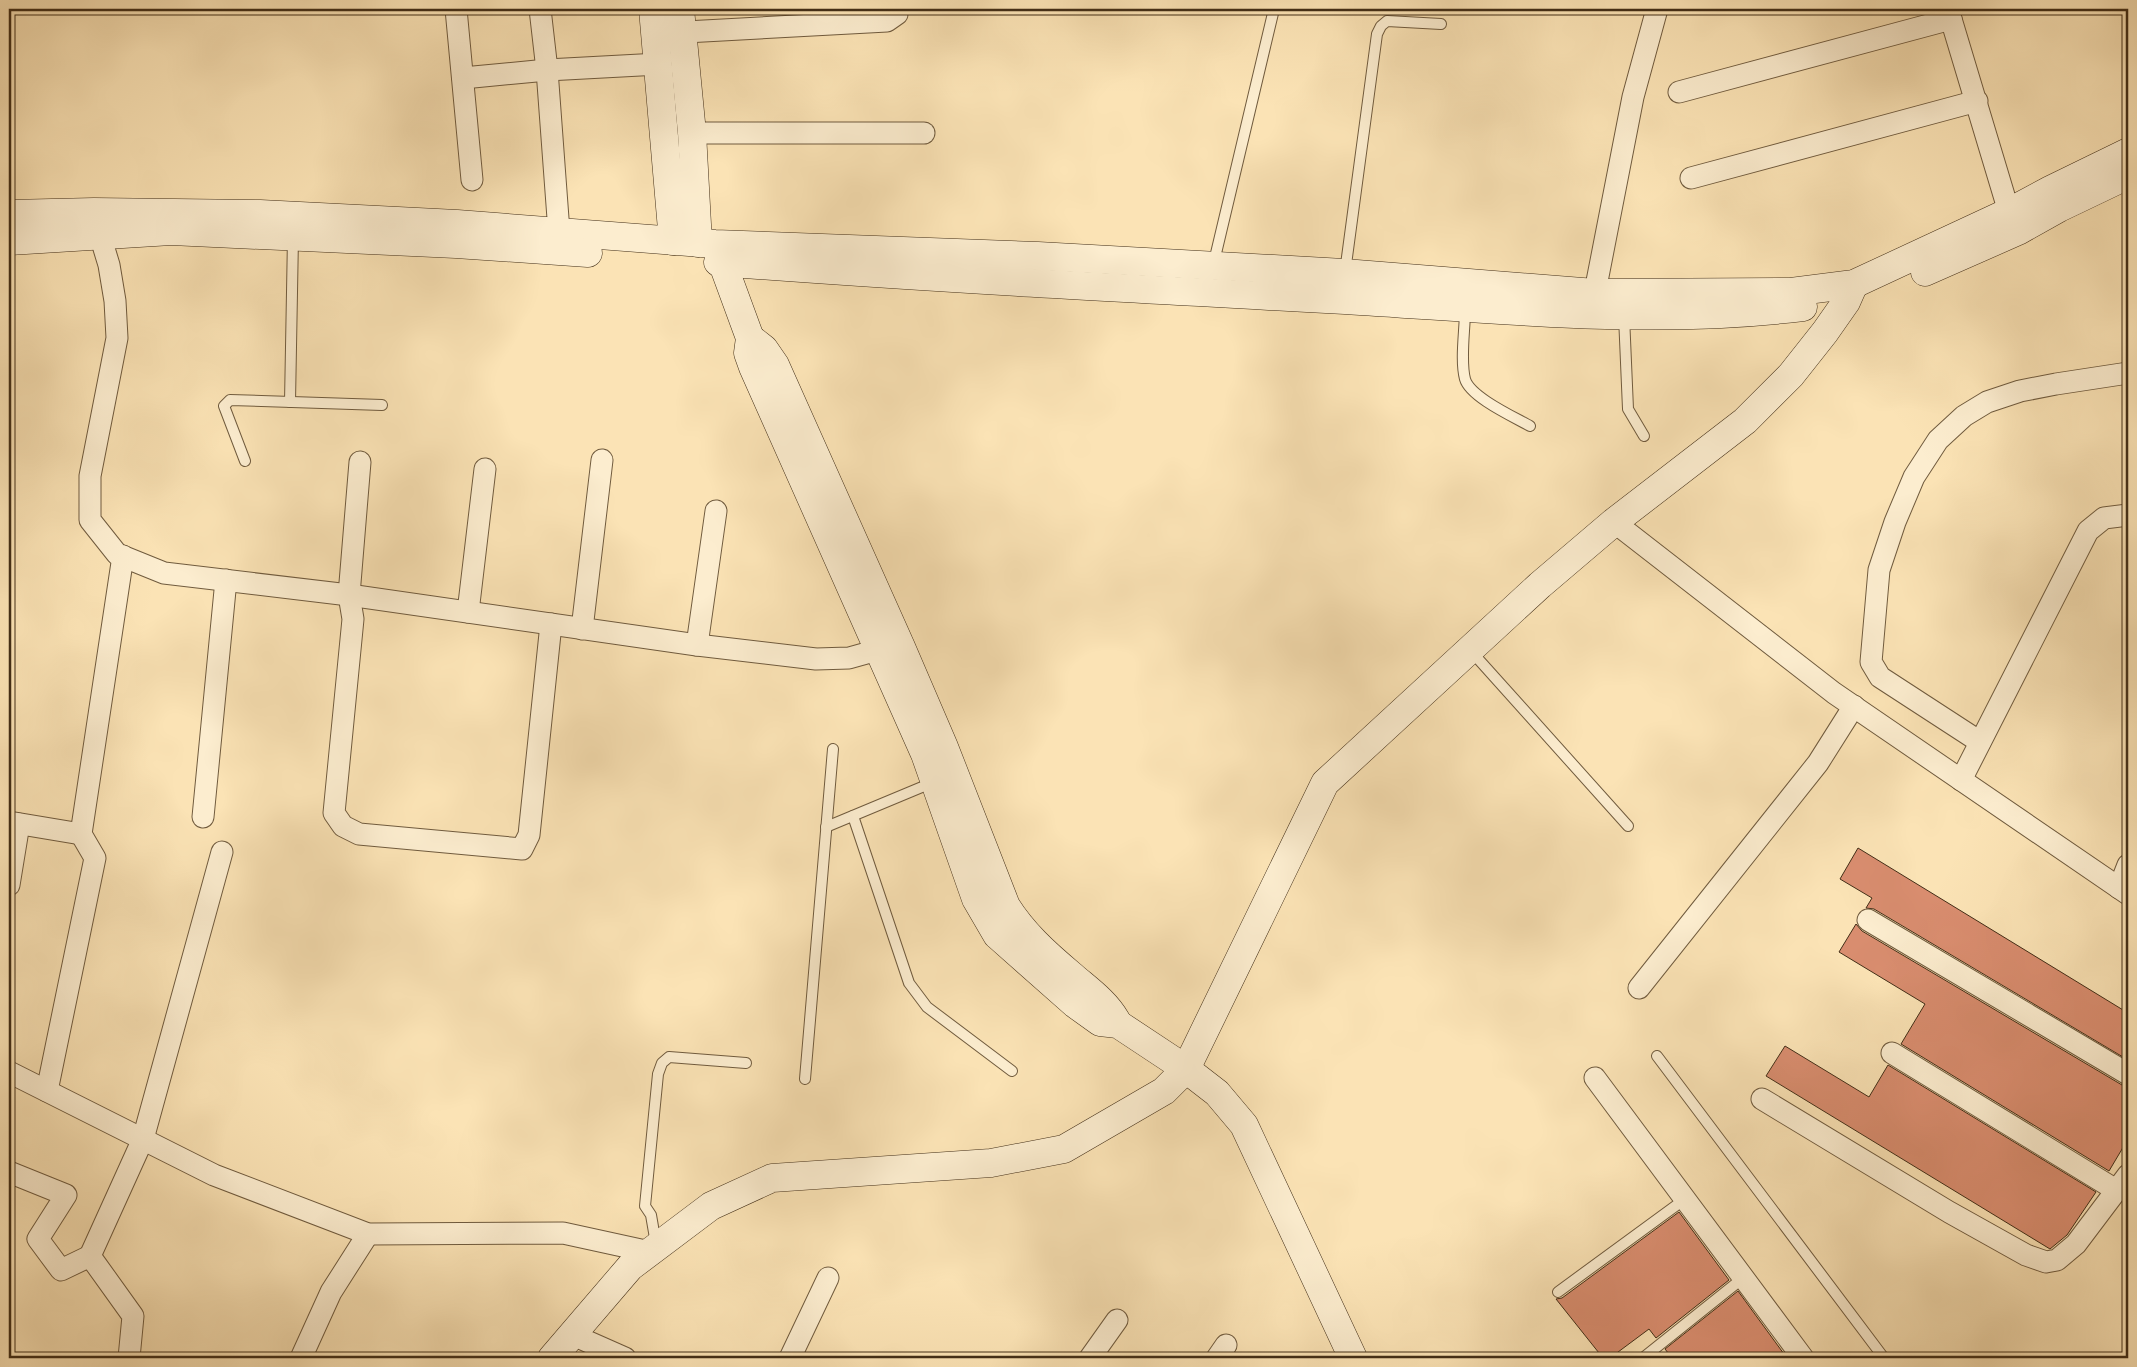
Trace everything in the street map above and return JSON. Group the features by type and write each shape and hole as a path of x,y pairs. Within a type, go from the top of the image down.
{"street":[{"path":"456,9 472,180"},
{"path":"540,9 548,70 559,232"},
{"path":"667,21 809,17 887,21 896,14 897,9"},
{"path":"1593,304 1633,97 1657,9"},
{"path":"1679,92 1950,14 2009,212"},
{"path":"667,21 659,64 702,248 750,338 764,349 775,365 890,647 934,782 976,899 997,935 1075,1004 1100,1022 1118,1024"},
{"path":"667,21 692,133 702,248"},
{"path":"463,78 548,70 659,64"},
{"path":"1691,178 1977,101"},
{"path":"692,133 924,133"},
{"path":"293,227 456,244 1038,256 1210,280 1593,304 1624,315 1690,316 1784,310 1850,293 2128,152"},
{"path":"1343,287 1465,309 1534,314 1593,304 1791,292 1850,293 1868,297 2018,231 2059,208 2128,175"},
{"path":"9,214 97,223 293,227 457,224 559,232 702,248"},
{"path":"97,223 109,265 115,301 116,338 90,476 90,520 117,554 164,573 349,595 697,644 826,659 849,658 890,647"},
{"path":"9,241 97,223"},
{"path":"552,1358 630,1267 711,1206 772,1178 991,1162 1064,1149 1164,1091 1186,1069 1325,783 1540,585 1614,522 1744,421 1791,374 1850,293"},
{"path":"1980,742 1880,677 1871,662 1879,570 1895,522 1914,477 1938,440 1964,416 1987,402 2020,391 2128,373"},
{"path":"582,629 602,460"},
{"path":"360,462 349,595 353,619 334,813 342,826 358,834 522,848 530,835 551,624"},
{"path":"468,612 486,469"},
{"path":"697,644 716,511"},
{"path":"1961,780 2088,531 2104,518 2128,515"},
{"path":"1614,522 1854,706 2124,891 2128,865"},
{"path":"48,1091 96,858 81,834 123,556"},
{"path":"203,817 226,580"},
{"path":"890,647 944,747 1006,906 1017,924 1041,949 1107,1006 1118,1024 1186,1069 1217,1093 1244,1125 1353,1358"},
{"path":"1639,988 1818,763 1854,706"},
{"path":"9,885 14,823 81,834"},
{"path":"9,1172 66,1195 38,1239 61,1270 90,1256 143,1139 222,852"},
{"path":"1868,920 2128,1074"},
{"path":"1762,1099 1949,1212 2026,1255 2046,1262 2057,1260 2076,1244 2122,1182 1892,1053"},
{"path":"9,1072 214,1175 368,1234 563,1233 654,1250"},
{"path":"1595,1078 1803,1358"},
{"path":"301,1358 330,1292 368,1234"},
{"path":"90,1256 133,1316 129,1358"},
{"path":"790,1358 828,1278"},
{"path":"1090,1358 1118,1320"},
{"path":"573,1335 625,1358"}],"lane":[{"path":"1210,280 1274,9"},
{"path":"1343,287 1377,34 1381,26 1388,20 1441,24"},
{"path":"290,402 293,227"},
{"path":"1465,309 1464,368 1466,381 1479,396 1530,426"},
{"path":"1624,315 1628,409 1644,436"},
{"path":"245,461 224,406 232,400 382,405"},
{"path":"1470,650 1628,826"},
{"path":"805,1079 833,749"},
{"path":"826,827 934,782"},
{"path":"853,816 909,983 927,1007 1012,1071"},
{"path":"1657,1056 1884,1358"},
{"path":"654,1250 652,1214 645,1206 658,1074 662,1063 669,1057 746,1063"},
{"path":"1558,1292 1685,1199"},
{"path":"1643,1358 1743,1278"}],"building":[{"path":"1858,848 2128,1013 2128,1060 1874,909 1866,908 1872,898 1840,879"},
{"path":"1856,924 1862,931 2122,1085 2128,1086 2128,1139 2109,1171 1901,1044 1925,1004 1839,952"},
{"path":"1785,1046 1869,1097 1888,1065 2096,1192 2067,1235 2050,1249 1766,1076"},
{"path":"1679,1212 1729,1280 1656,1338 1649,1329 1610,1358 1603,1358 1556,1299 1562,1298"},
{"path":"1738,1291 1784,1354 1778,1358 1672,1358 1665,1349"}]}
